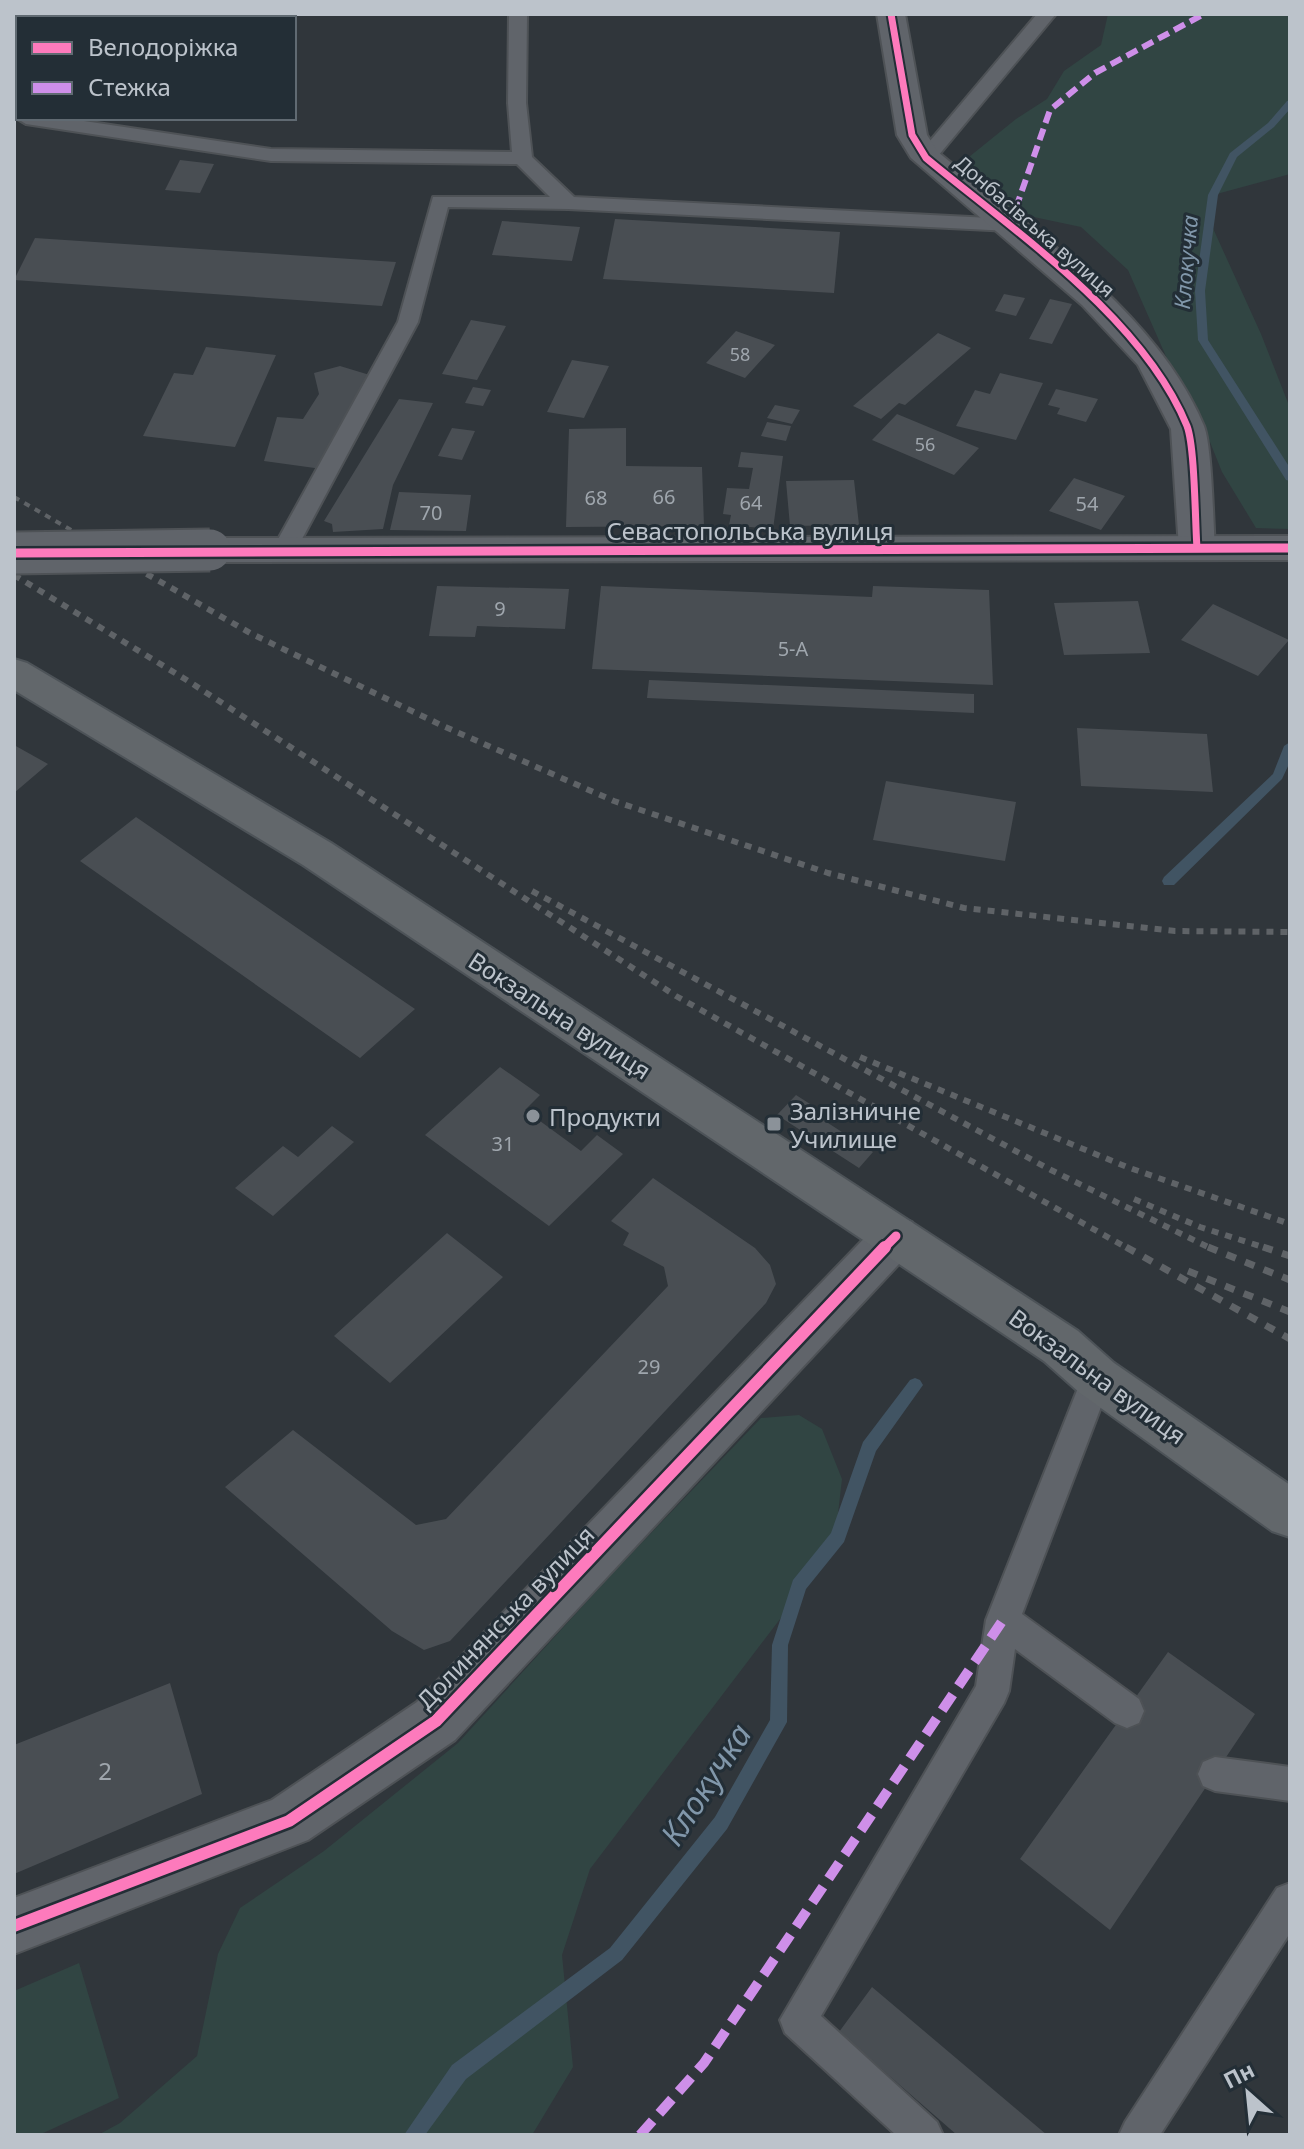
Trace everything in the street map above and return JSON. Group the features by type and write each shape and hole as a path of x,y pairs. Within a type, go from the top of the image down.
{"main road":[{"name":"Вокзальна вулиця","path":"14,672 317,854 896,1236 1061,1346 1097,1378 1290,1514"}],"street":[{"name":"Донбасівська вулиця","path":"891,14 912,135 926,158 1094,298 1152,361 1188,429 1197,548"},
{"name":"Севастопольська вулиця","path":"14,553 1290,548"},
{"name":"Долинянська вулиця","path":"14,1926 289,1821 436,1721 896,1236"}],"lane":[{"path":"518,14 517,103 522,158 568,203"},
{"path":"926,158 1047,14"},
{"path":"39,120 271,155 522,158"},
{"path":"283,552 408,322 440,201 568,203 1010,225"},
{"path":"924,2135 798,2020 992,1691 1003,1620 1097,1378"},
{"path":"1003,1620 1127,1711"},
{"path":"1215,1774 1290,1784"},
{"path":"1138,2135 1290,1901"}],"green space":[{"path":"1108,14 1290,14 1290,174 1213,195 1211,224 1261,334 1290,408 1290,529 1256,528 1222,472 1210,442 1198,429 1128,270 1081,227 996,209 964,161 1016,119 1047,99 1064,71 1101,45"},
{"path":"799,1415 822,1429 842,1479 834,1548 590,1869 562,1955 573,2067 532,2135 98,2135 120,2123 197,2056 218,1954 240,1908 324,1851 458,1743 611,1575 761,1418"},
{"path":"79,1963 119,2098 39,2135 14,2135 14,1991"}],"building":[{"path":"112,14 189,14 188,16 110,16"},
{"path":"180,160 214,164 200,193 165,190"},
{"path":"615,219 840,232 834,293 603,279"},
{"path":"502,221 580,227 572,261 492,255"},
{"path":"35,238 396,262 382,306 14,280"},
{"path":"1004,294 1025,298 1016,316 995,311"},
{"path":"1050,299 1072,304 1052,344 1029,339"},
{"path":"471,320 506,326 477,380 442,374"},
{"path":"736,331 775,345 745,378 706,363"},
{"path":"938,333 971,348 905,405 899,403 881,419 853,406"},
{"path":"206,347 276,355 235,447 143,436 174,373 193,375"},
{"path":"572,360 609,366 584,418 547,412"},
{"path":"340,366 373,376 322,469 264,461 277,417 303,419 319,394 314,373"},
{"path":"1000,373 1043,383 1016,440 956,426 975,390 990,394"},
{"path":"473,387 491,390 483,406 465,403"},
{"path":"1056,389 1098,399 1086,422 1057,414 1060,408 1048,405"},
{"path":"399,399 433,403 393,485 383,529 333,532 332,524 324,521"},
{"path":"775,405 800,410 792,424 767,418"},
{"path":"897,414 979,448 954,475 872,440"},
{"path":"767,422 791,426 786,441 761,436"},
{"path":"452,428 475,431 462,460 438,456"},
{"path":"626,428 626,466 702,467 704,526 566,527 569,429"},
{"path":"741,452 783,456 773,529 729,525 731,515 723,514 727,488 749,489 753,468 738,467"},
{"path":"1074,478 1125,496 1101,530 1049,511"},
{"path":"854,480 859,525 790,526 786,481"},
{"path":"399,492 471,495 466,531 390,530"},
{"path":"437,586 569,589 565,629 477,626 475,637 429,636"},
{"path":"601,586 872,597 873,586 989,590 993,685 592,669"},
{"path":"1138,601 1150,653 1064,655 1054,603"},
{"path":"1213,604 1289,640 1258,676 1181,640"},
{"path":"649,680 974,694 974,713 647,698"},
{"path":"1077,728 1207,734 1213,792 1081,786"},
{"path":"14,745 48,764 14,793"},
{"path":"886,781 1016,802 1005,861 873,840"},
{"path":"136,817 415,1009 360,1058 80,861"},
{"path":"500,1067 540,1095 525,1110 581,1151 597,1135 623,1154 549,1226 425,1135"},
{"path":"796,1095 832,1118 828,1123 873,1152 859,1168 777,1115"},
{"path":"332,1126 354,1142 273,1216 235,1188 283,1146 298,1157"},
{"path":"653,1178 755,1248 770,1265 776,1284 766,1303 450,1641 424,1650 392,1631 225,1487 293,1430 416,1525 446,1519 668,1286 664,1267 623,1245 629,1233 611,1221"},
{"path":"447,1233 503,1277 390,1383 334,1336"},
{"path":"1168,1652 1255,1714 1110,1930 1020,1859"},
{"path":"170,1683 202,1794 14,1874 14,1745"},
{"path":"872,1987 1047,2135 957,2135 839,2032"}],"waterway":[{"name":"Клокучка","path":"1290,103 1271,125 1233,155 1213,195 1200,291 1203,340 1290,477"},
{"path":"1169,881 1278,776 1290,746"},
{"name":"Клокучка","path":"413,2135 459,2072 616,1954 721,1823 778,1722 780,1645 799,1585 838,1537 869,1447 915,1385"}],"railway":[{"path":"14,497 102,548"},
{"path":"98,546 250,633 443,726 614,801 828,873 964,908 1175,931 1290,932"},
{"path":"14,575 185,679 676,996 1129,1249"},
{"path":"532,891 1051,1170 1212,1249"},
{"path":"860,1057 1127,1167 1290,1224"},
{"path":"1134,1199 1200,1227 1269,1249"},
{"path":"1126,1247 1290,1339"},
{"path":"1208,1247 1290,1280"},
{"path":"1263,1247 1269,1249"},
{"path":"1269,1249 1290,1256"},
{"path":"1188,1271 1290,1312"}],"marked path":[{"path":"1010,225 1050,110 1095,73 1204,14"},
{"path":"640,2135 704,2063 1003,1620"}],"cycle path":[{"path":"891,14 912,135 926,158 1094,298 1152,361 1188,429 1197,548"},
{"path":"14,553 1290,548"},
{"path":"14,1926 289,1821 436,1721 896,1236"}],"place":[{"name":"Продукти","path":"533,1116"},
{"name":"Залізничне Училище","path":"774,1124"}]}
